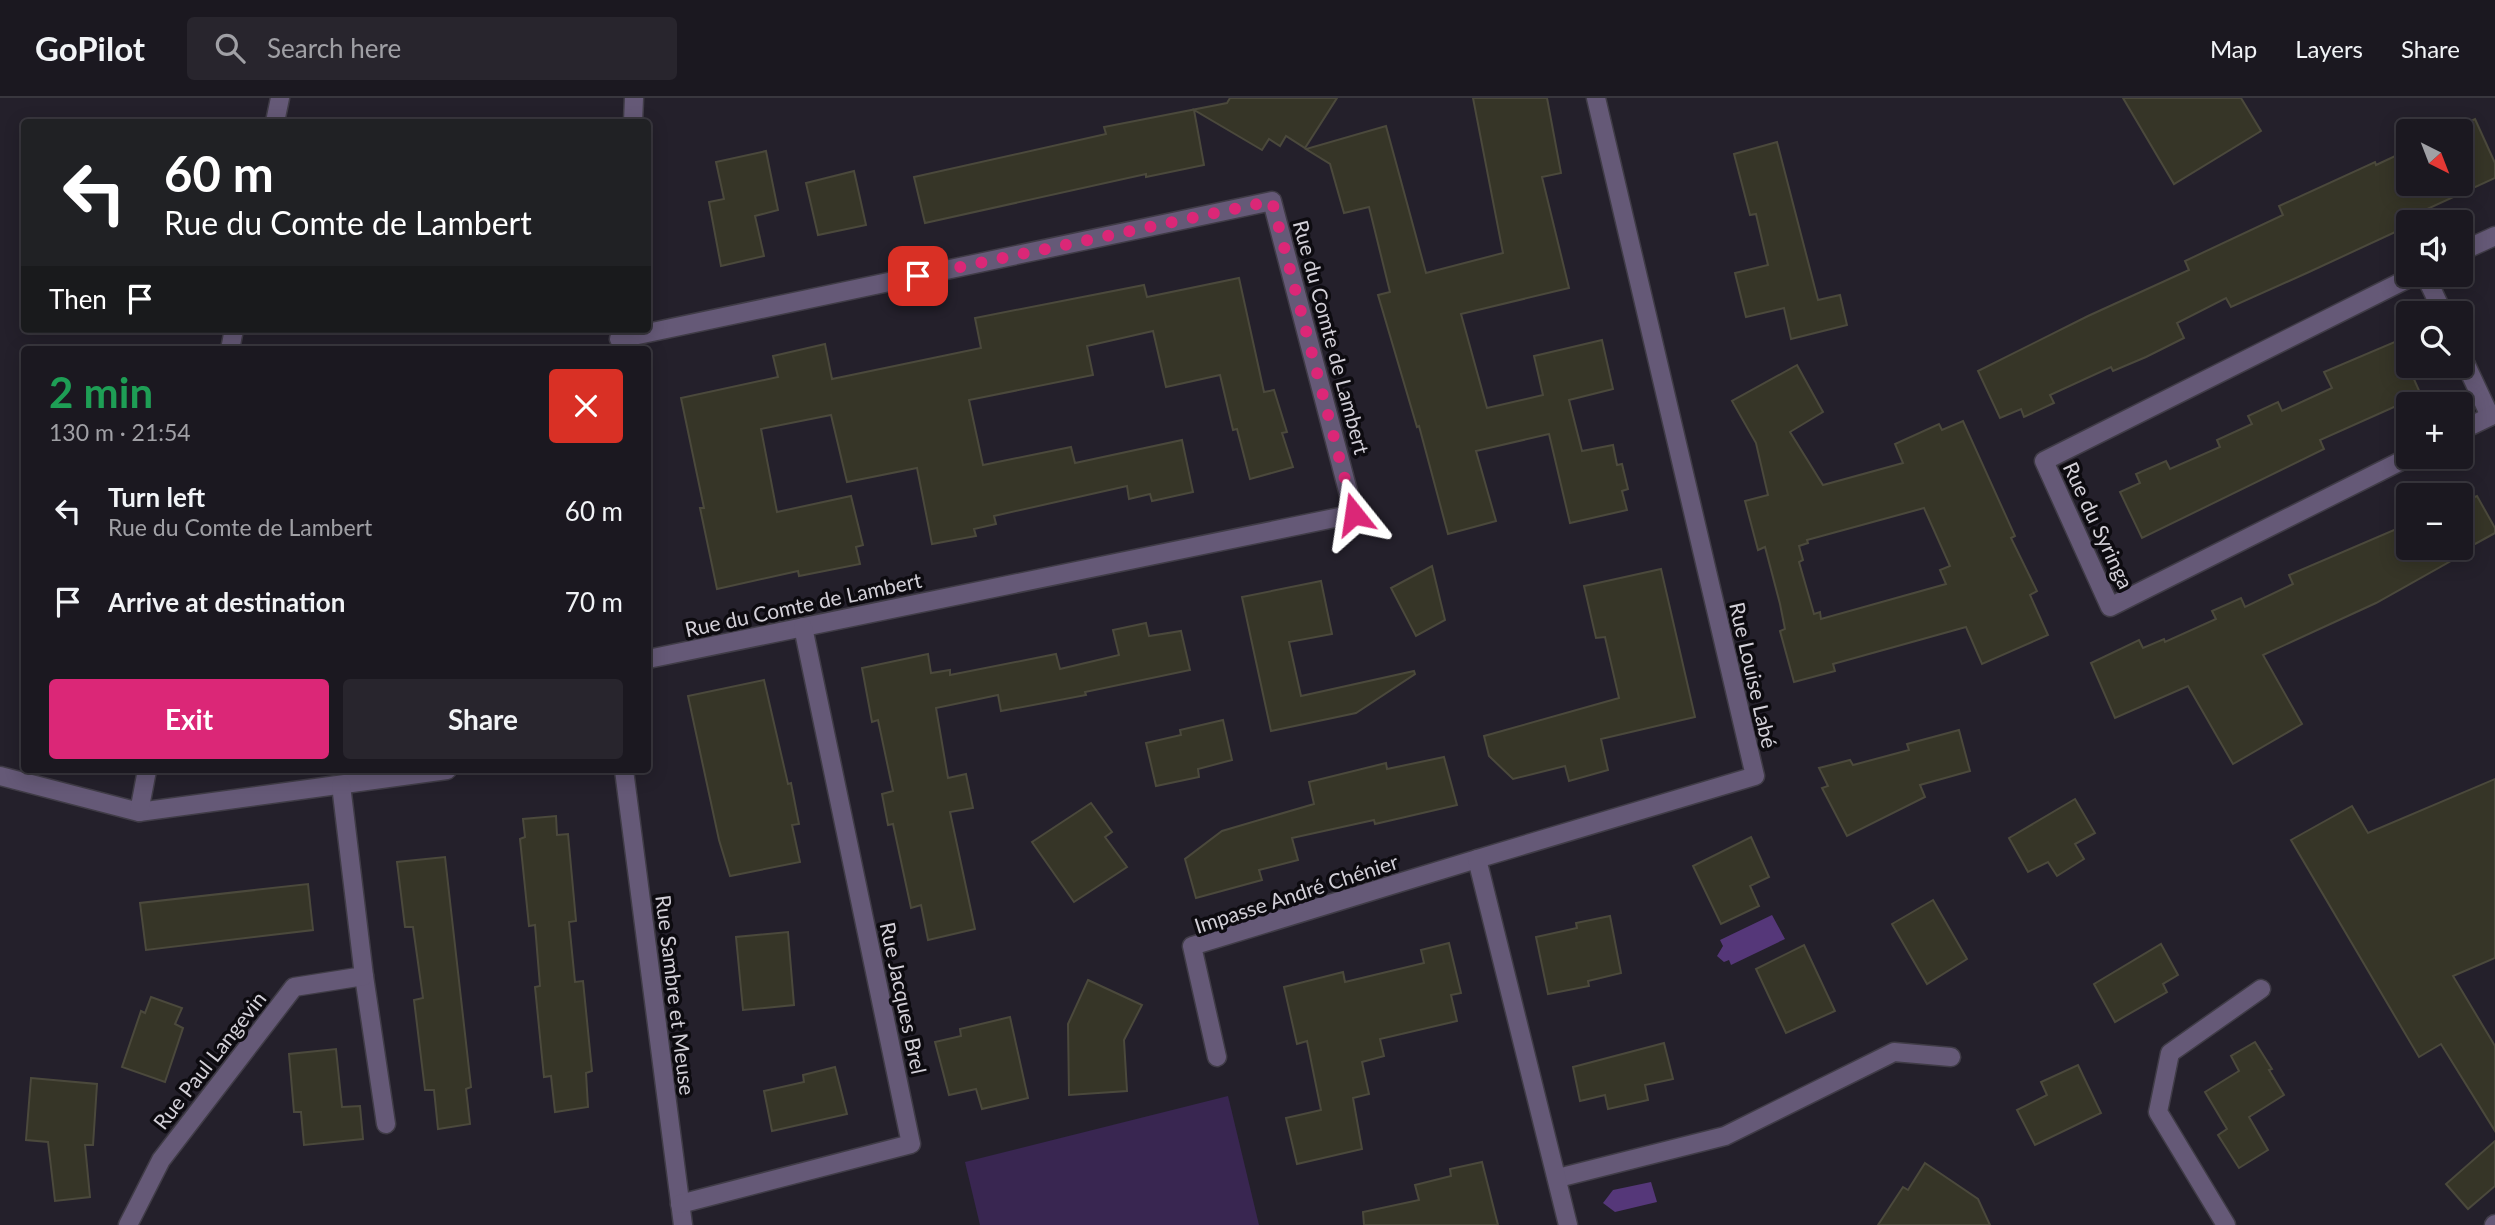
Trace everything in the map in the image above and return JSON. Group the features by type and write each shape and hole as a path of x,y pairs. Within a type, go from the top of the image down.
{"street":[{"path":"276,119 280,98"},
{"path":"633,119 634,98"},
{"name":"Rue Louise Labé","path":"1477,859 1755,776 1596,98"},
{"name":"Rue du Comte de Lambert","path":"651,332 1272,201 1354,514 651,658"},
{"path":"2473,246 2495,236"},
{"name":"Rue du Syringa","path":"2396,285 2044,461 2110,607 2396,464"},
{"name":"Rue du Comte de Lambert","path":"619,339 647,333"},
{"path":"2473,378 2492,415 2473,424"},
{"name":"Rue Jacques Brel","path":"680,1204 911,1144 803,627"},
{"path":"139,811 146,773"},
{"path":"0,776 139,811 426,773"},
{"name":"Rue Sambre et Meuse","path":"624,773 683,1225"},
{"path":"341,785 364,976 386,1124"},
{"path":"1477,859 1569,1225"},
{"name":"Impasse André Chénier","path":"1217,1057 1192,946 1477,859"},
{"name":"Rue Paul Langevin","path":"128,1225 161,1160 294,987 364,976"},
{"path":"2226,1225 2158,1112 2171,1054 2262,989"},
{"path":"1558,1178 1725,1136 1894,1052 1951,1057"}],"shaded area":[{"path":"1772,915 1785,939 1731,965 1729,960 1724,962 1717,956 1723,946 1720,940"},
{"path":"1228,1096 1259,1225 980,1225 965,1162"},
{"path":"1651,1182 1657,1202 1615,1212 1603,1203 1613,1190"}],"building":[{"path":"1230,98 1337,98 1305,148 1286,136 1280,146 1269,139 1262,150 1194,110 1204,165 1146,177 1146,174 925,223 914,177 1106,134 1104,127 1227,103"},
{"path":"1473,98 1547,98 1561,173 1542,177 1569,288 1461,314 1487,408 1543,395 1534,356 1602,340 1613,389 1569,400 1582,451 1613,445 1617,465 1622,464 1628,489 1622,491 1627,510 1570,523 1549,434 1476,451 1496,521 1448,534 1419,426 1417,427 1378,295 1390,292 1369,207 1344,213 1330,164 1306,149 1386,126 1426,273 1503,253"},
{"path":"2123,98 2241,98 2261,131 2174,184"},
{"path":"2475,119 2495,163 2495,178 2473,188"},
{"path":"1777,142 1818,300 1840,295 1847,325 1791,339 1784,308 1746,317 1735,273 1768,265 1756,214 1750,215 1734,154"},
{"path":"766,151 778,210 755,216 764,256 721,266 709,202 724,199 716,162"},
{"path":"2396,156 2396,196 2456,196 2425,210 2396,210 2396,232 2231,307 2226,298 2177,323 2184,338 2146,357 2113,371 2111,367 2050,395 2054,403 2024,417 2021,409 2000,418 1978,371 2088,316 2189,270 2185,261 2283,215 2279,206 2375,162 2376,165"},
{"path":"854,171 866,225 818,235 806,183"},
{"path":"1239,278 1264,392 1274,390 1287,432 1282,433 1293,467 1250,479 1237,429 1233,430 1220,375 1166,387 1153,331 1087,346 1093,375 969,400 983,465 1071,447 1075,463 1182,440 1193,492 1152,501 1150,494 1129,499 1127,486 994,516 996,524 974,529 976,536 932,544 917,468 847,482 831,415 761,429 777,512 851,496 863,545 856,547 860,564 799,576 798,571 717,589 700,508 704,508 681,398 778,377 773,356 825,344 832,379 981,348 975,318 1144,285 1147,297"},
{"path":"2396,341 2396,378 2413,378 2420,392 2396,392 2396,406 2320,440 2324,449 2142,538 2120,492 2140,483 2136,474 2166,461 2170,469 2220,447 2217,440 2252,424 2248,416 2278,402 2282,411 2332,388 2324,372"},
{"path":"1797,365 1823,412 1790,432 1823,485 1903,463 1895,444 1939,424 1942,430 1963,421 2015,536 2011,538 2037,591 2030,595 2048,635 1982,664 1966,627 1833,664 1835,671 1794,682 1780,631 1785,629 1765,547 1758,550 1745,501 1768,495 1756,443 1732,401","holes":["1924,508 1950,566 1940,570 1946,584 1821,619 1820,612 1814,614 1799,562 1803,560 1799,546 1808,543 1807,540"]},
{"path":"2477,496 2495,528 2495,533 2473,545 2473,498"},
{"path":"2396,529 2396,560 2453,560 2376,603 2263,655 2302,724 2233,764 2188,686 2115,718 2091,663 2139,640 2143,648 2164,639 2165,642 2216,619 2212,611 2241,598 2245,607 2293,584 2289,575"},
{"path":"1432,566 1445,620 1416,636 1391,588"},
{"path":"1661,569 1695,717 1601,739 1608,770 1569,781 1565,766 1513,779 1489,756 1484,736 1619,698 1605,637 1596,638 1584,586"},
{"path":"1321,581 1332,634 1289,642 1301,696 1414,671 1415,674 1356,713 1271,731 1242,597"},
{"path":"1146,623 1149,636 1181,631 1190,670 1085,692 1086,695 1001,711 998,695 936,708 948,778 966,774 973,808 950,812 975,929 928,940 921,905 911,908 893,824 888,825 882,794 893,791 878,720 872,722 862,668 928,654 931,673 950,670 950,675 1056,654 1060,669 1119,655 1113,630"},
{"path":"764,680 788,784 791,783 799,824 792,825 800,862 730,876 719,840 688,696"},
{"path":"1223,720 1232,760 1198,769 1199,777 1156,786 1146,743 1181,735 1180,730"},
{"path":"1959,730 1970,771 1920,785 1925,797 1847,836 1822,788 1828,786 1819,768 1850,760 1853,765 1909,750 1907,744"},
{"path":"1444,757 1457,805 1375,824 1374,820 1292,838 1298,860 1259,870 1262,880 1196,898 1185,859 1222,831 1314,804 1309,782 1386,763 1387,769"},
{"path":"2495,779 2495,958 2453,976 2495,1046 2495,1131 2441,1044 2419,1057 2291,840 2352,806 2368,833"},
{"path":"2075,799 2095,833 2075,844 2084,859 2057,876 2048,862 2028,872 2009,838"},
{"path":"1091,803 1112,832 1105,837 1127,867 1074,902 1032,842"},
{"path":"556,816 557,835 568,834 576,921 569,922 575,982 583,981 592,1071 586,1073 588,1107 555,1112 551,1076 544,1077 535,987 540,986 535,925 529,926 520,839 525,837 523,819"},
{"path":"1751,837 1769,877 1750,886 1759,906 1721,924 1693,866"},
{"path":"445,857 471,1087 466,1089 470,1124 438,1129 434,1090 425,1090 414,1000 423,998 413,927 405,927 397,862"},
{"path":"308,884 313,930 146,950 140,903"},
{"path":"1933,900 1967,959 1927,984 1892,924"},
{"path":"1610,916 1621,973 1588,981 1589,986 1548,994 1536,937 1577,928 1576,923"},
{"path":"788,932 794,1005 743,1010 736,937"},
{"path":"1449,943 1461,993 1451,995 1457,1021 1380,1039 1384,1056 1362,1062 1369,1094 1353,1098 1362,1149 1297,1164 1286,1118 1321,1110 1307,1041 1297,1044 1284,987 1343,972 1345,982 1424,963 1421,950"},
{"path":"2161,944 2178,975 2163,984 2167,992 2115,1022 2094,984"},
{"path":"1804,945 1835,1011 1786,1033 1756,969"},
{"path":"1088,980 1142,1005 1124,1040 1127,1091 1069,1095 1068,1024"},
{"path":"151,997 182,1008 175,1024 183,1028 165,1082 122,1067 141,1011 145,1013"},
{"path":"1010,1017 1028,1098 982,1109 976,1089 949,1095 935,1042 961,1036 960,1029"},
{"path":"2255,1042 2284,1095 2249,1117 2268,1150 2239,1168 2218,1135 2227,1129 2205,1092 2239,1071 2231,1056"},
{"path":"1664,1043 1673,1079 1645,1085 1648,1100 1608,1109 1605,1095 1580,1101 1573,1067"},
{"path":"336,1049 342,1107 360,1106 363,1139 304,1145 301,1112 294,1112 289,1054"},
{"path":"2078,1065 2101,1113 2035,1145 2017,1110 2047,1095 2041,1082"},
{"path":"835,1067 847,1114 772,1131 764,1091 804,1082 803,1075"},
{"path":"31,1078 97,1084 93,1145 85,1145 90,1197 55,1201 48,1142 26,1140"},
{"path":"2495,1141 2495,1186 2468,1209 2446,1184"},
{"path":"1482,1162 1498,1225 1364,1225 1363,1212 1419,1200 1415,1185 1451,1176 1450,1169"},
{"path":"1925,1163 1978,1199 1990,1225 1878,1225 1903,1187 1908,1190"}],"route":[{"path":"918,276 1272,201 1354,514"}]}
